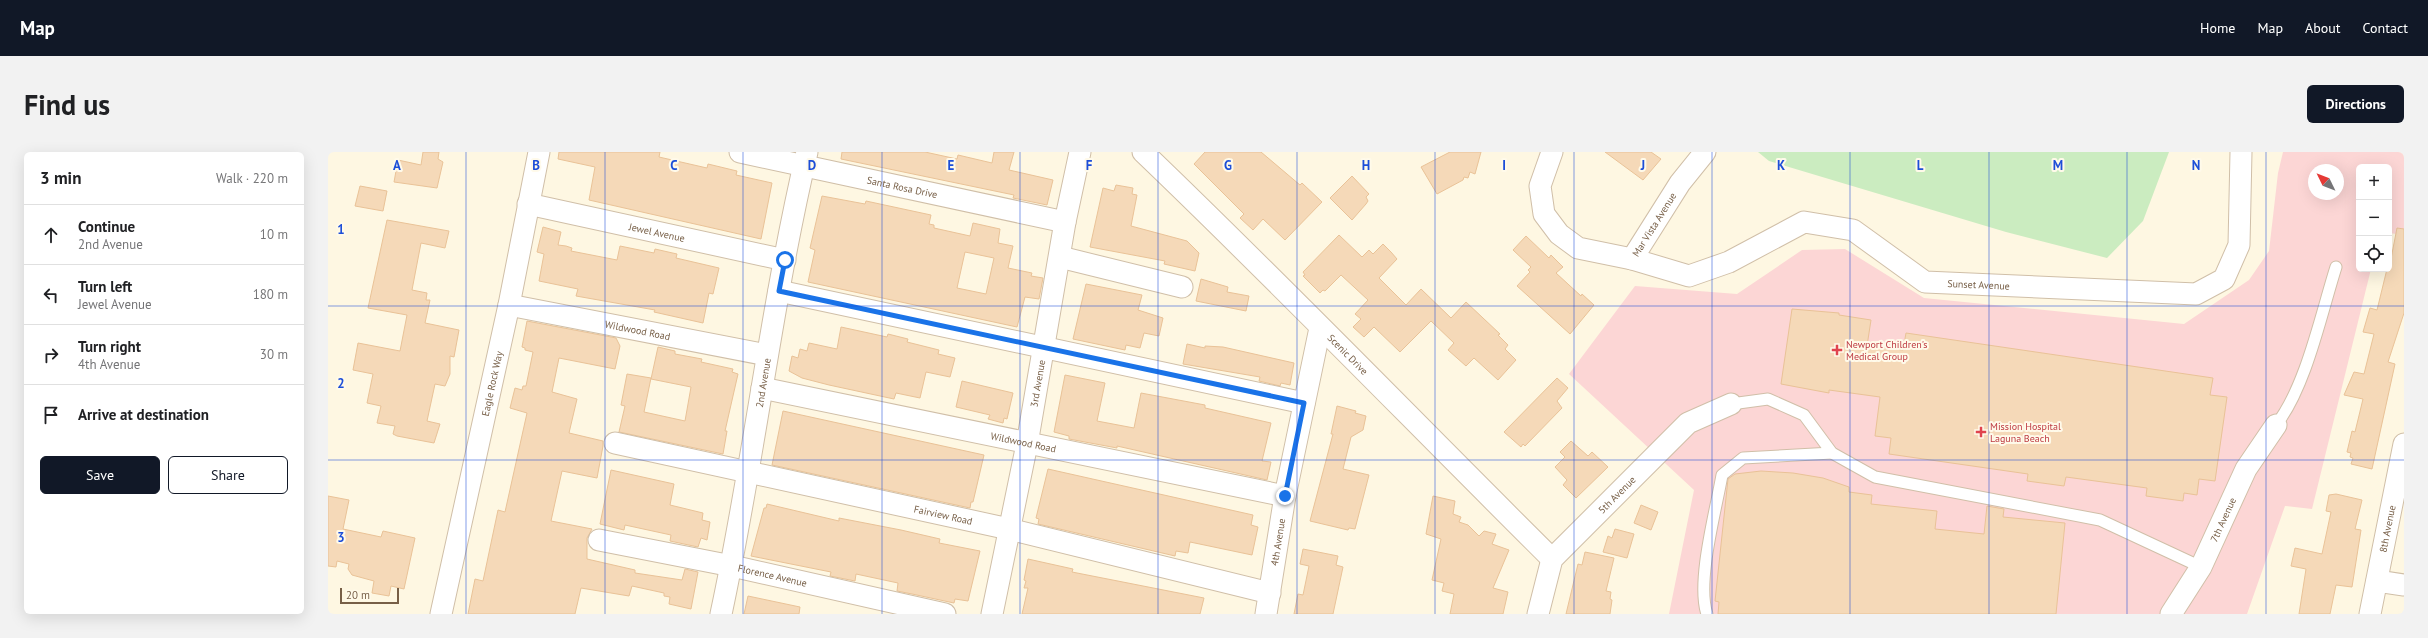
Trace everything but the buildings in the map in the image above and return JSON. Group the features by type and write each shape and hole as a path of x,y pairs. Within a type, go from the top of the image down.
{"street":[{"name":"Eagle Rock Way","path":"441,614 509,304 539,152"},
{"name":"Santa Rosa Drive","path":"740,152 806,160 1065,222"},
{"name":"3rd Avenue","path":"992,614 1028,444 1065,222 1080,152"},
{"name":"Scenic Drive","path":"1143,152 1266,270 1320,328 1552,559"},
{"name":"Mar Vista Avenue","path":"1552,152 1540,186 1544,214 1559,234 1578,248 1632,259 1680,183 1705,152"},
{"name":"Sunset Avenue","path":"1632,259 1689,276 1729,262 1804,222 1853,230 1925,282 2196,294 2224,279 2239,245 2241,152"},
{"name":"2nd Avenue","path":"721,614 732,566 767,355 806,160"},
{"name":"Jewel Avenue","path":"528,204 785,260"},
{"path":"1060,257 1182,287"},
{"path":"779,291 1304,403"},
{"name":"Wildwood Road","path":"509,304 767,355"},
{"name":"4th Avenue","path":"1266,614 1285,496 1320,328"},
{"name":"Wildwood Road","path":"762,388 1285,496"},
{"name":"5th Avenue","path":"1552,559 1688,423 1731,404"},
{"name":"7th Avenue","path":"2171,614 2201,567 2246,469 2276,425"},
{"name":"Fairview Road","path":"615,443 1009,530 1270,593"},
{"name":"8th Avenue","path":"2370,614 2399,489 2404,444"},
{"name":"Florence Avenue","path":"599,540 732,566 945,614"},
{"path":"1538,614 1552,559"},
{"path":"2377,581 2404,585"}],"lane":[{"path":"2276,425 2288,410 2309,353 2336,267"},
{"path":"1731,404 1768,399 1804,415 1832,453 1875,477 2100,520 2201,567"},
{"path":"1707,614 1705,607 1704,576 1722,476 1743,458 1832,453"}],"shaded area":[{"name":"Mission Hospital Laguna Beach","path":"2283,152 2404,152 2404,235 2392,233 2392,164 2356,164 2356,272 2370,272 2312,509 2285,506 2247,614 1669,614 1694,490 1569,374 1635,286 1737,294 1802,250 1845,249 1924,298 2184,324 2249,280 2269,251 2278,173"}],"green space":[{"path":"1758,152 2169,152 2143,221 2107,258 2006,232 1769,161"}],"place":[{"name":"Newport Children's Medical Group","path":"1837,350"},
{"name":"Mission Hospital Laguna Beach","path":"1981,432"}],"route":[{"path":"785,260 779,291 1304,403 1285,496"}]}
